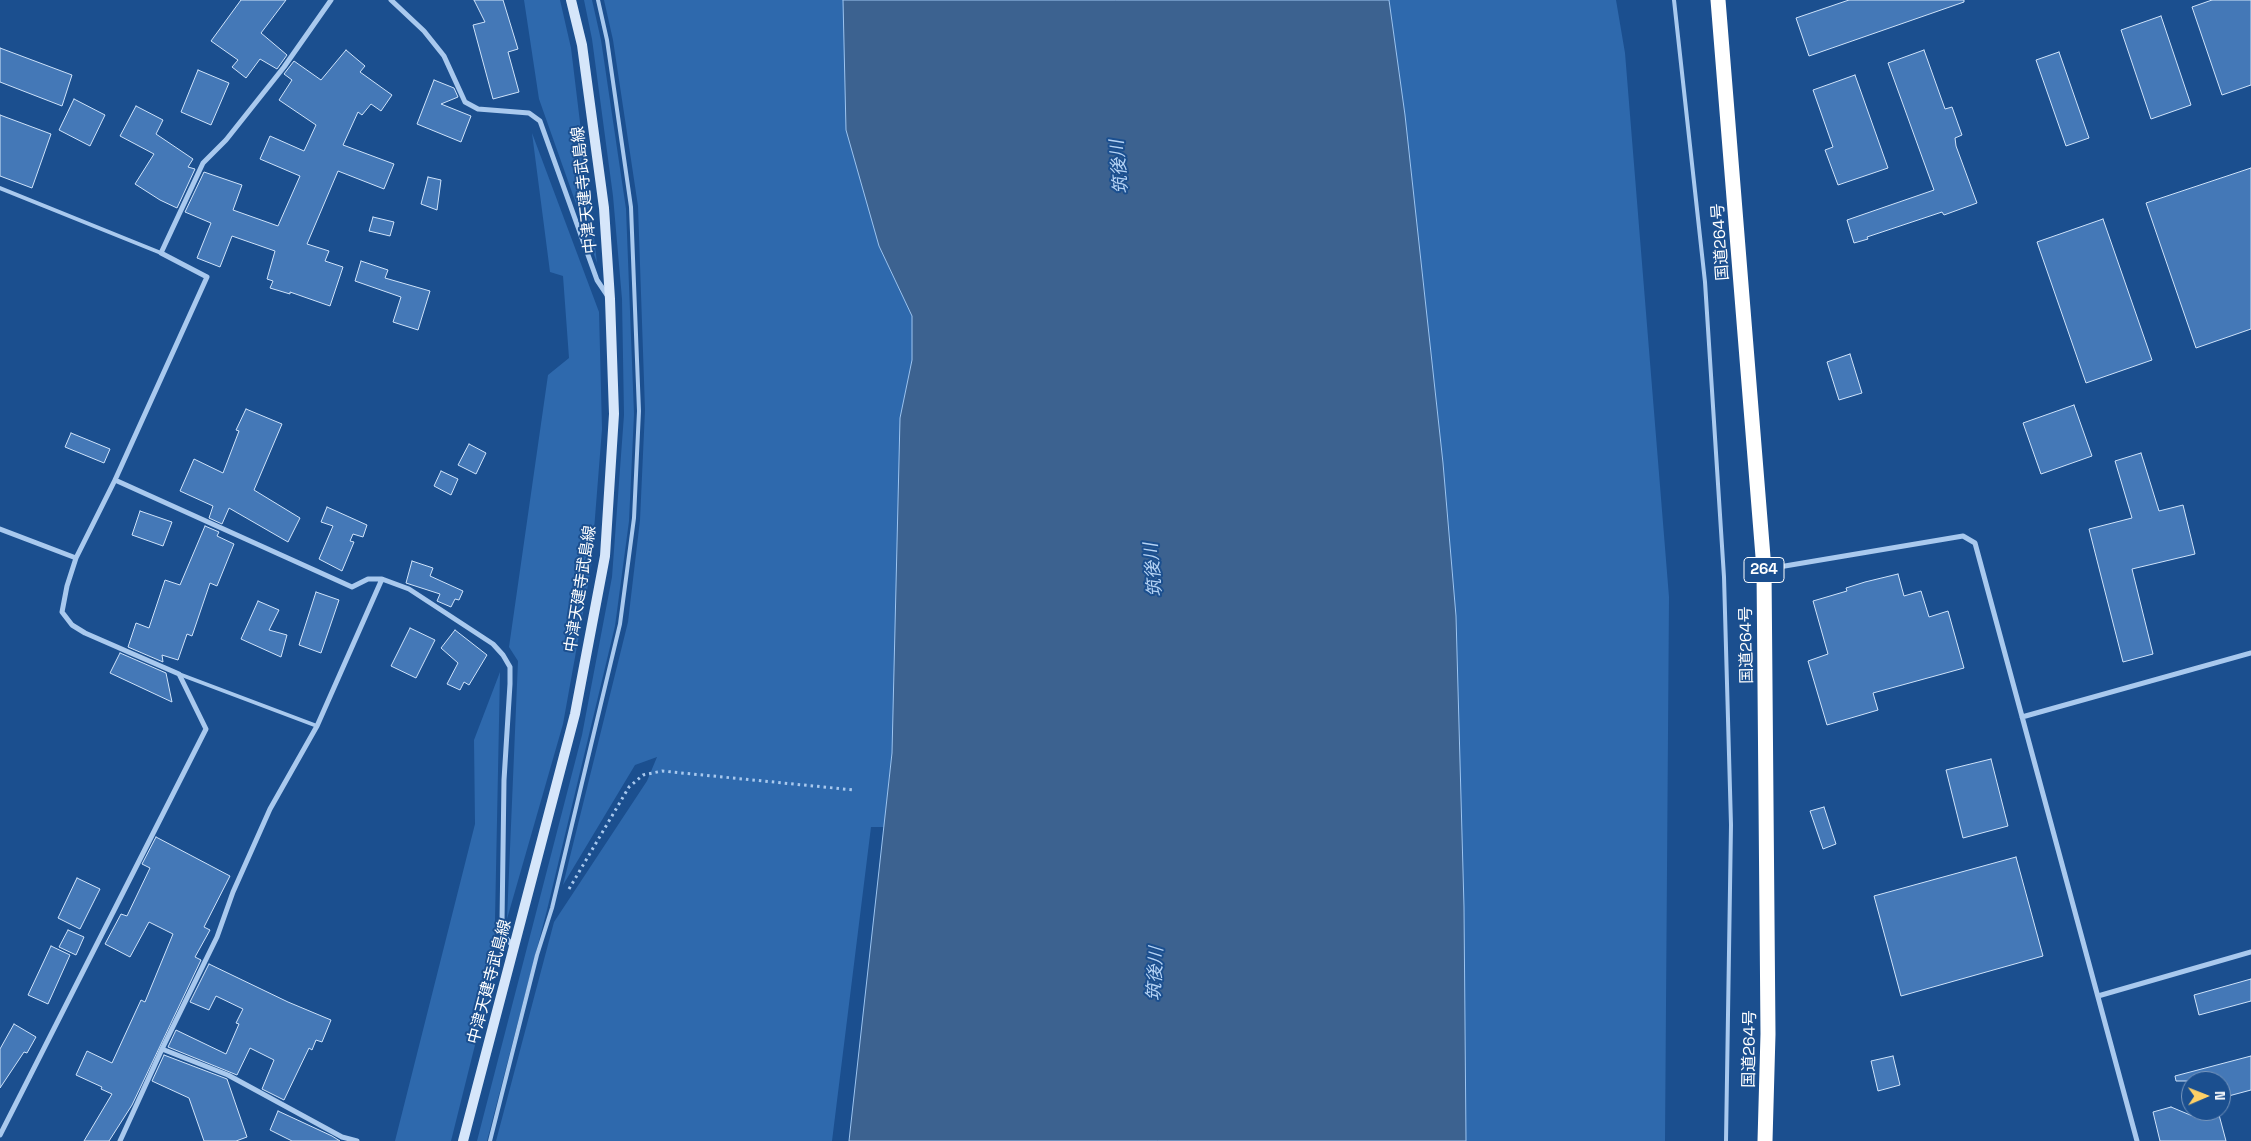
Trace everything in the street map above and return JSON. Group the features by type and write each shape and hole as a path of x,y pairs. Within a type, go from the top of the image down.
{"highway":[{"name":"国道264号","path":"1718,0 1764,569 1768,1034 1765,1141"}],"main road":[{"name":"中津天建寺武島線","path":"463,1141 575,714 604,556 614,414 610,299 604,208 582,45 571,0"}],"street":[{"path":"0,1135 206,729 179,674 72,625 62,612 66,586 76,558 115,480 207,278 161,253 203,163 226,140 284,67 330,0"},
{"path":"391,0 424,31 444,56 464,102 478,109 529,113 540,121 597,280 610,299"},
{"path":"115,480 352,587 368,579 382,579 409,589 493,644 503,655 510,667 504,780 502,922 506,938 515,948"},
{"path":"0,530 76,558"},
{"path":"1764,569 1963,536 1974,543 2137,1141"},
{"path":"120,1141 162,1049 217,938 233,892 270,809 317,726 382,579"},
{"path":"2022,717 2251,653"},
{"path":"2098,996 2251,952"},
{"path":"162,1049 228,1075 342,1137 357,1141"}],"lane":[{"path":"490,1141 537,955 552,908 620,624 635,498 639,410 631,207 607,40 598,0"},
{"path":"1674,0 1705,282 1724,577 1731,825 1726,1141"},
{"path":"0,188 161,253"},
{"path":"179,674 317,726"}],"path":[{"path":"552,908 572,885 629,787 643,775 662,771 854,790"}],"shaded area":[{"path":"524,0 560,0 571,48 597,263 539,99"},
{"path":"584,0 592,0 601,40 626,209 634,414 629,521 615,626 547,910 487,1141 477,1141 582,735 612,577 624,415 622,299 613,196 592,39"},
{"path":"604,0 877,0 879,246 912,316 912,360 900,418 892,753 884,827 871,827 832,1141 496,1141 554,922 647,781 657,757 635,765 563,885 628,622 640,520 645,410 638,206 613,40"},
{"path":"1389,0 1616,0 1625,53 1669,597 1665,1141 1466,1141 1464,907 1456,616 1443,463 1405,115"},
{"path":"532,133 599,312 602,429 591,568 563,724 507,919 518,661 509,647 548,375 569,358 563,276 550,272"},
{"path":"500,672 494,969 451,1141 395,1141 475,824 474,740"}],"water":[{"name":"筑後川","path":"843,0 1389,0 1405,115 1443,463 1456,616 1464,907 1466,1141 849,1141 892,753 900,418 912,360 912,316 879,246 846,130"}],"building":[{"path":"241,0 286,0 261,33 287,55 277,69 260,59 246,78 232,67 238,60 211,41"},
{"path":"474,0 503,0 518,49 508,52 519,92 493,99 473,25 485,22"},
{"path":"1849,0 1964,0 1964,2 1809,56 1796,18"},
{"path":"2212,0 2251,0 2251,85 2222,95 2192,7"},
{"path":"2161,16 2191,105 2151,119 2121,30"},
{"path":"0,48 72,75 62,106 0,82"},
{"path":"346,50 365,66 360,72 392,95 381,111 371,104 362,115 358,112 343,145 394,164 384,189 338,171 307,244 329,251 325,261 343,267 330,306 290,292 290,294 270,288 273,281 267,279 275,251 232,236 220,267 197,258 211,223 185,212 204,172 242,185 233,210 278,226 300,176 260,159 270,136 304,151 316,125 279,100 292,80 284,74 294,61 321,80"},
{"path":"1924,50 1945,109 1952,107 1962,135 1955,138 1956,146 1977,203 1944,215 1942,212 1854,243 1847,220 1934,190 1888,63"},
{"path":"2059,52 2089,138 2066,146 2036,60"},
{"path":"198,70 229,83 211,125 181,112"},
{"path":"1855,75 1888,168 1838,185 1825,150 1833,147 1813,90"},
{"path":"434,80 454,88 458,97 441,104 471,116 461,142 417,124"},
{"path":"74,99 105,115 90,146 59,130"},
{"path":"136,106 163,120 156,134 193,159 188,167 195,169 177,208 135,184 154,154 120,136"},
{"path":"0,115 51,134 32,188 0,176"},
{"path":"2251,168 2251,329 2196,348 2146,203"},
{"path":"428,177 441,180 437,210 421,204"},
{"path":"373,217 394,222 390,236 369,231"},
{"path":"2103,219 2152,360 2086,383 2037,242"},
{"path":"361,261 388,270 385,278 430,291 418,330 393,322 401,297 355,281"},
{"path":"1850,354 1862,393 1839,400 1827,362"},
{"path":"2074,405 2092,456 2041,474 2023,423"},
{"path":"246,409 282,424 254,490 300,518 288,542 229,508 222,524 209,518 213,506 180,491 194,459 223,473 239,431 236,430"},
{"path":"71,433 110,449 104,463 65,447"},
{"path":"469,444 486,453 476,474 458,465"},
{"path":"2141,453 2159,511 2183,505 2195,554 2132,569 2153,654 2123,662 2089,529 2132,518 2115,461"},
{"path":"441,471 458,479 451,495 434,486"},
{"path":"327,507 367,525 363,537 353,534 350,541 354,542 342,571 319,559 333,526 321,522"},
{"path":"140,511 172,522 163,546 132,535"},
{"path":"205,526 219,532 217,536 234,544 217,586 210,583 192,636 187,634 178,660 162,655 163,662 128,647 136,623 149,628 165,580 180,585"},
{"path":"412,561 433,568 430,576 463,591 459,600 455,599 451,607 437,601 440,594 406,583"},
{"path":"1898,574 1904,596 1921,591 1929,617 1948,611 1964,668 1873,693 1878,710 1827,725 1808,661 1828,654 1813,601 1847,591 1846,588"},
{"path":"316,592 339,600 321,653 299,645"},
{"path":"258,601 279,610 269,630 287,635 281,657 241,639"},
{"path":"410,628 435,640 416,678 391,666"},
{"path":"455,630 487,655 469,685 464,682 460,690 447,684 458,663 441,648"},
{"path":"120,653 166,673 172,702 110,673"},
{"path":"1991,759 2008,826 1963,838 1946,770"},
{"path":"1824,807 1836,844 1823,849 1810,811"},
{"path":"156,837 230,876 204,927 210,930 195,957 201,960 132,1105 109,1141 84,1141 112,1094 101,1089 102,1087 76,1075 87,1051 112,1063 141,1000 145,1002 173,934 149,922 130,957 105,944 121,914 127,916 150,868 142,864"},
{"path":"2016,857 2043,956 1901,996 1874,896"},
{"path":"77,878 100,889 80,929 58,918"},
{"path":"68,930 84,937 76,955 59,947"},
{"path":"51,946 70,955 48,1004 28,995"},
{"path":"209,964 288,1002 331,1020 322,1042 316,1040 312,1050 309,1048 284,1100 262,1089 274,1060 250,1048 237,1075 168,1047 176,1030 226,1054 239,1024 236,1023 243,1009 216,996 209,1010 190,1002"},
{"path":"2251,979 2251,1001 2199,1015 2194,995"},
{"path":"14,1024 36,1037 27,1053 24,1052 0,1088 0,1049"},
{"path":"164,1055 227,1079 247,1137 236,1141 204,1141 189,1098 152,1081"},
{"path":"1893,1056 1900,1085 1878,1091 1871,1061"},
{"path":"2251,1056 2251,1090 2231,1095 2231,1071 2194,1071"},
{"path":"2181,1074 2181,1081 2176,1081 2175,1076"},
{"path":"2171,1107 2181,1111 2181,1121 2221,1121 2226,1141 2160,1141 2153,1112"},
{"path":"278,1111 340,1141 292,1141 270,1130"}]}
